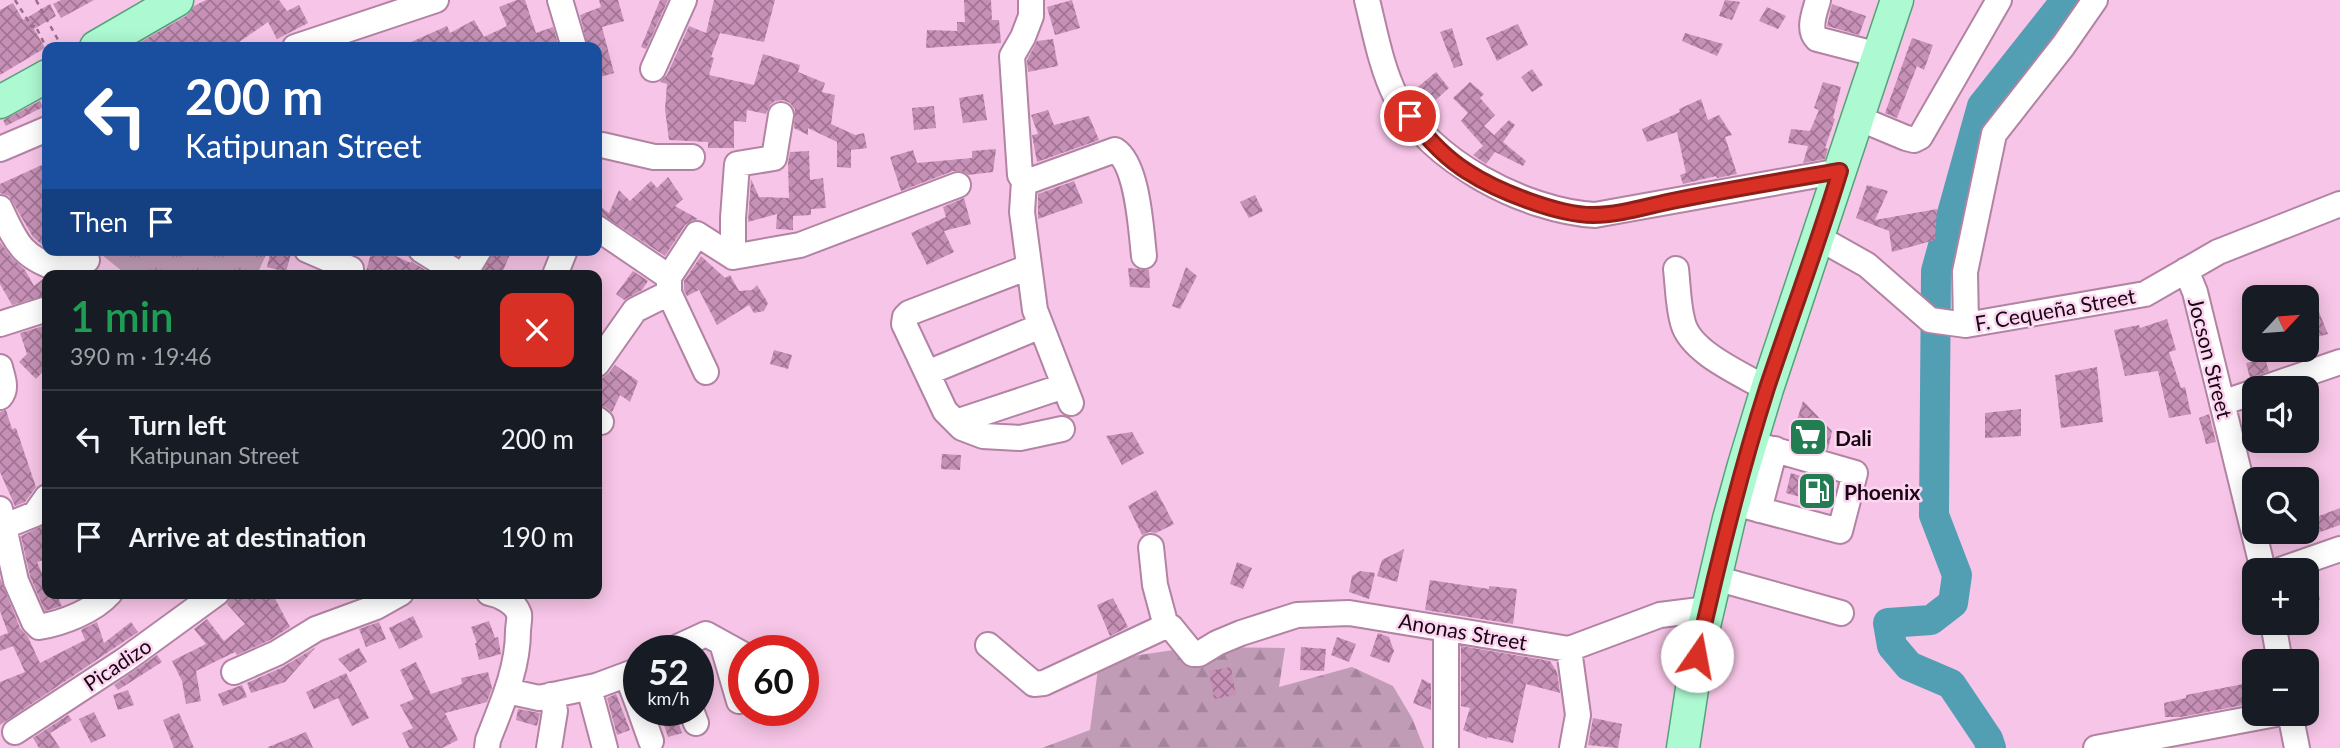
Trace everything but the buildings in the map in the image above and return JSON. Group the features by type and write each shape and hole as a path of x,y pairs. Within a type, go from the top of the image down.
{"main road":[{"path":"105,42 177,0"},
{"path":"1683,748 1697,656 1715,578 1746,507 1763,446 1767,389 1879,55 1890,2"},
{"path":"0,103 42,79"}],"street":[{"path":"310,42 436,0"},
{"path":"561,0 573,42"},
{"path":"653,69 684,0"},
{"path":"956,422 1068,395 1035,310 1022,212 1024,181 1020,176 1012,56 1031,16 1031,0"},
{"path":"1367,0 1383,65 1397,99 1423,134 1467,172 1549,207 1576,214 1595,215 1840,171"},
{"path":"1818,0 1812,28 1817,39 1879,55"},
{"path":"1858,118 1906,138 1920,137 2000,0"},
{"path":"1819,238 1867,265 1948,323 1965,272 1994,135 2095,0"},
{"path":"733,257 737,164 774,158 781,115"},
{"path":"0,149 42,131"},
{"path":"602,145 654,157 692,157"},
{"path":"1024,181 1115,150 1122,154 1134,188 1144,256"},
{"path":"602,357 635,310 669,285 696,234 733,257 800,245 958,185"},
{"name":"F. Cequeña Street","path":"1948,323 2145,294 2218,252 2340,204"},
{"path":"0,208 17,245 33,259 59,269 87,260"},
{"path":"602,232 669,285 706,372"},
{"path":"326,256 354,265"},
{"path":"431,256 455,270"},
{"path":"1029,267 909,313 904,324 945,411 962,428 983,436 1020,439 1062,429"},
{"path":"1676,269 1683,324 1692,341 1767,389"},
{"name":"Jocson Street","path":"2186,270 2195,292 2260,558"},
{"path":"0,324 42,311"},
{"path":"927,373 1041,326"},
{"path":"2299,376 2340,362"},
{"path":"0,367 5,386 0,397"},
{"path":"2222,403 2242,396"},
{"path":"1746,507 1840,531 1856,473 1763,446"},
{"path":"42,504 35,514 2,521 16,581 33,622 39,627 49,625 89,610 103,599"},
{"path":"988,645 1034,684 1044,682 1166,626 1155,585 1151,547"},
{"path":"2314,558 2340,549"},
{"path":"1715,578 1841,613"},
{"name":"Picadizo","path":"15,732 125,660 209,599"},
{"path":"234,672 278,653 316,629 390,599"},
{"path":"488,748 488,740 507,691 518,645 519,614 512,603 505,599"},
{"name":"Anonas Street","path":"1166,626 1175,631 1193,654 1199,654 1217,643 1297,615 1349,613 1569,649 1660,615 1708,609"},
{"path":"1446,631 1446,748"},
{"path":"1569,649 1578,715 1572,748"},
{"path":"507,691 539,698 589,688 623,676"},
{"path":"589,688 605,748"},
{"path":"549,748 555,711 551,695"},
{"path":"2096,748 2242,720"},
{"path":"646,726 652,741"},
{"path":"2293,726 2297,748"}],"path":[{"path":"15,0 32,27 35,25 44,42"},
{"path":"36,0 59,42"}],"green space":[{"path":"103,256 265,256 259,270 121,270"},
{"path":"1194,647 1285,648 1279,687 1352,667 1393,686 1412,718 1424,748 1042,748 1090,730 1099,661"}],"waterway":[{"path":"1991,748 1988,739 1951,684 1909,666 1892,646 1888,623 1931,620 1953,603 1957,575 1934,515 1936,271 1982,106 2066,0"}],"place":[{"name":"Dali","path":"1808,437"},
{"name":"Phoenix","path":"1817,491"}],"route":[{"path":"1410,116 1423,134 1467,172 1523,197 1576,214 1622,212 1840,171 1744,464 1697,656"}]}
